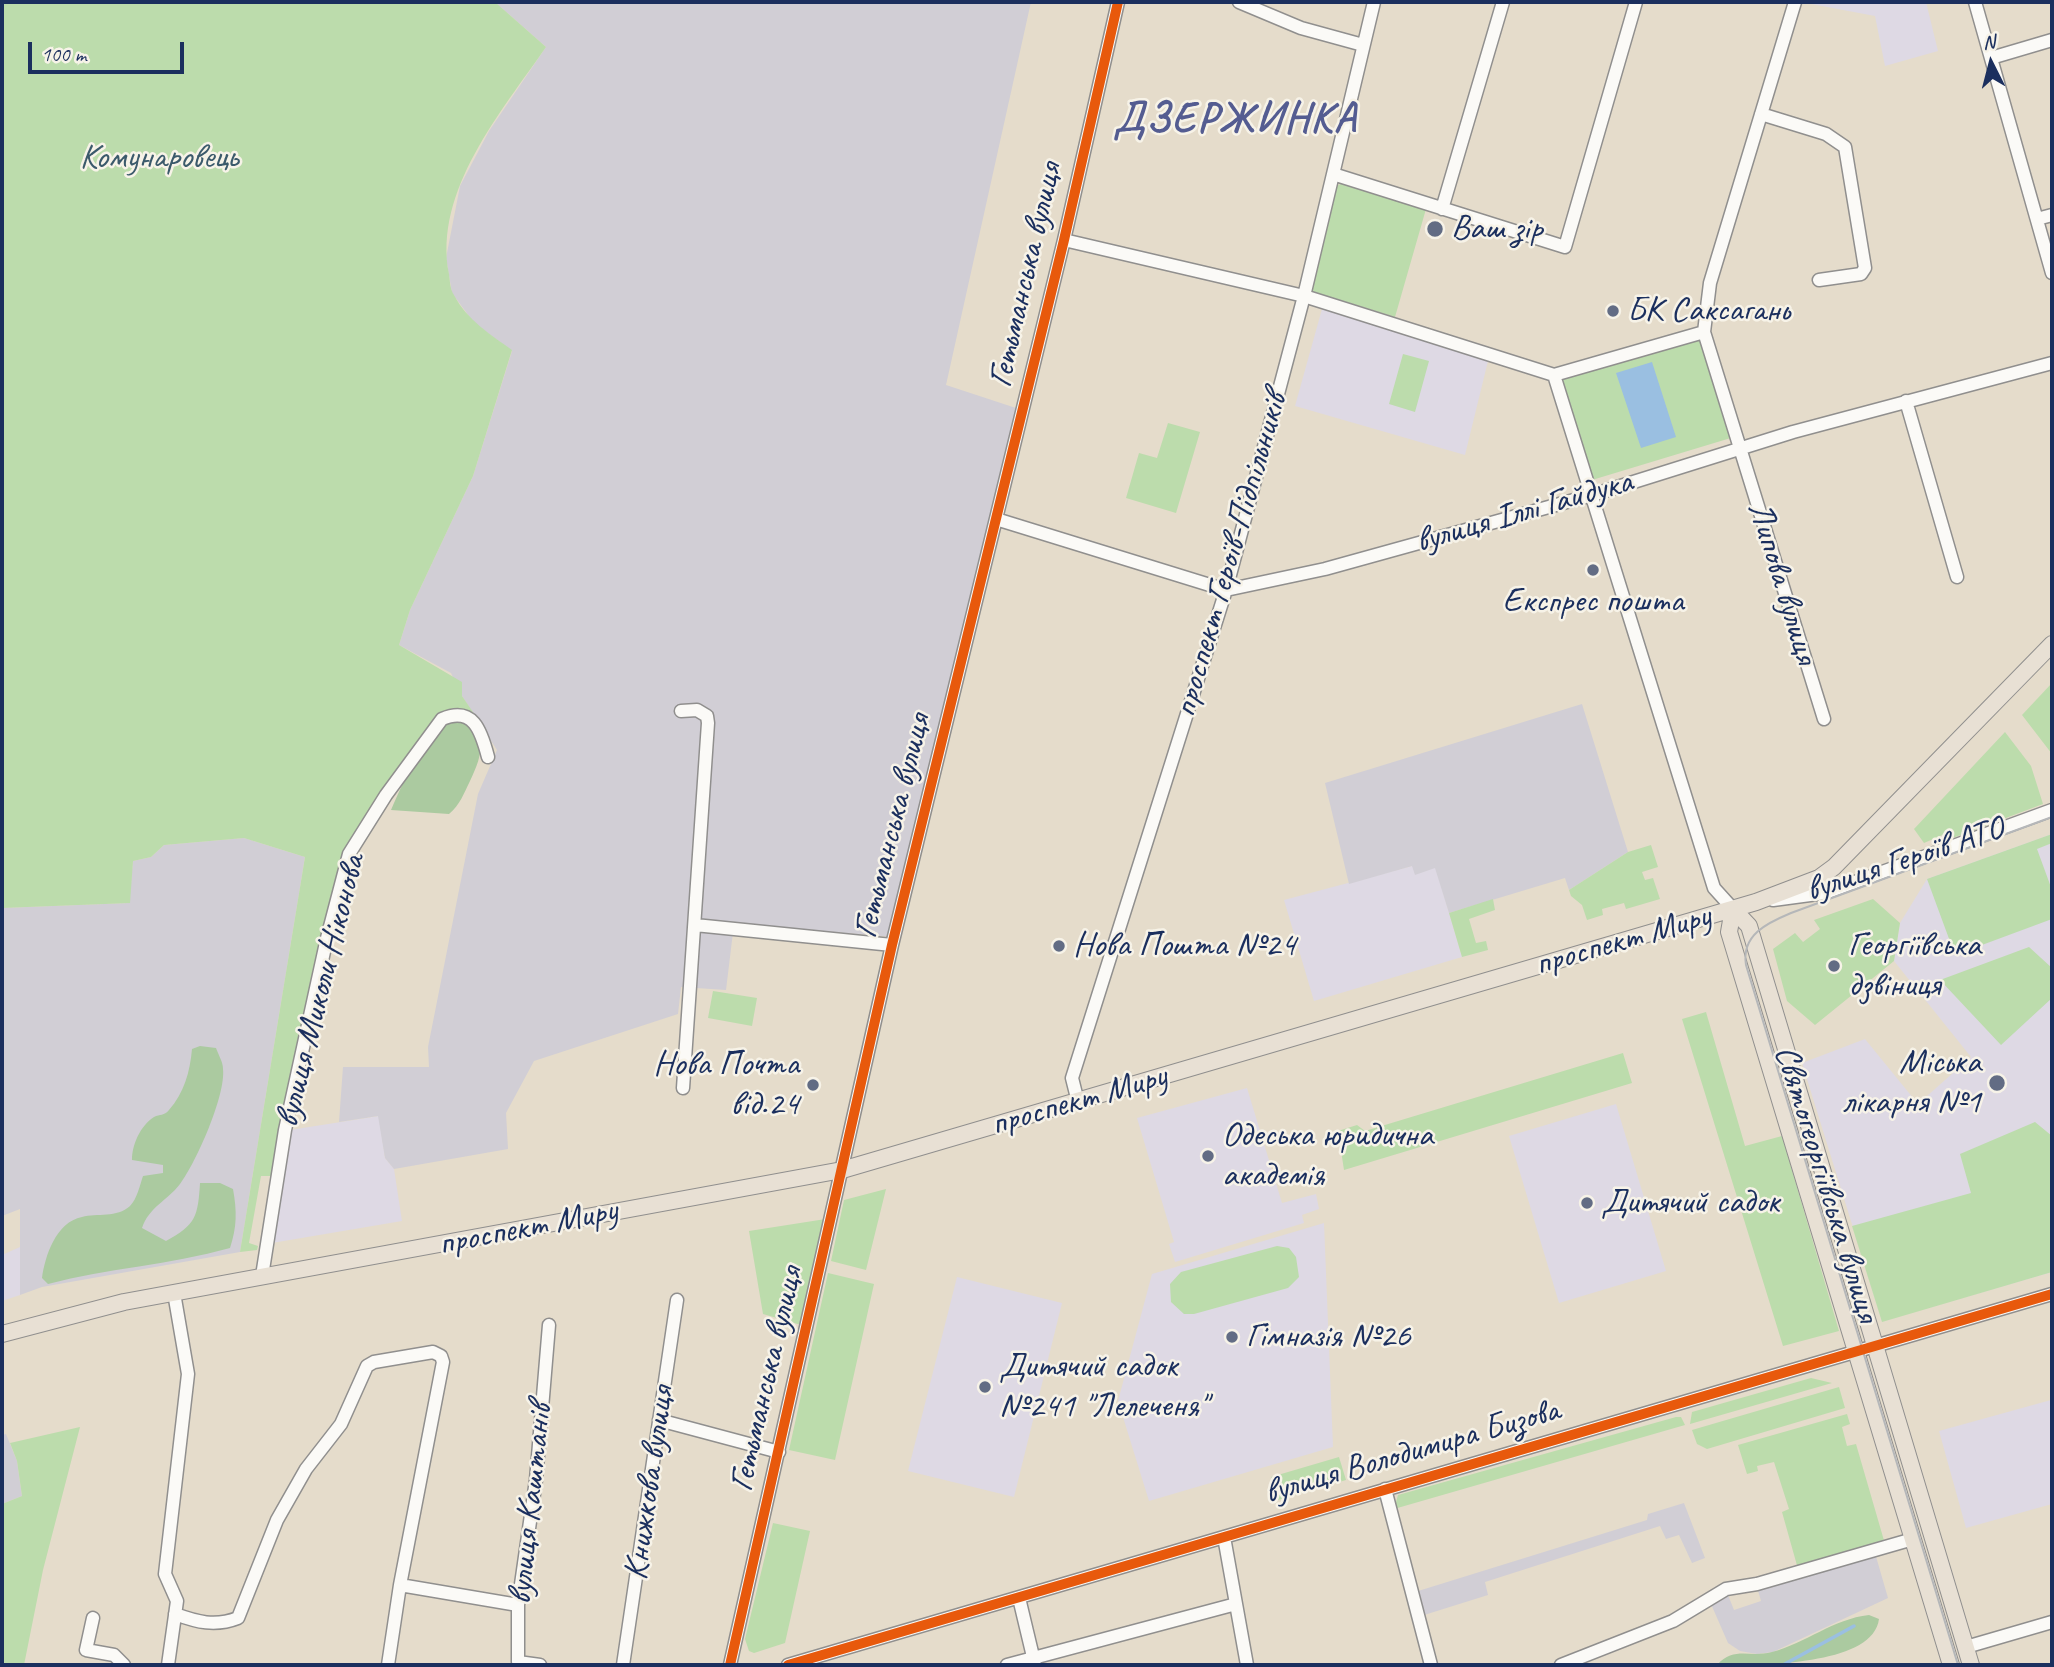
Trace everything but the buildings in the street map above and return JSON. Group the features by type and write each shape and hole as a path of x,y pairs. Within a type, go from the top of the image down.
{"main road":[{"name":"проспект Миру","path":"2,1334 82,1311 174,1293 842,1170 1756,902 1819,878 1834,867 2052,643"},
{"name":"Святогеоргіївська вулиця","path":"1733,909 1749,926 1971,1665"},
{"name":"Святогеоргіївська вулиця","path":"1733,909 1729,932 1951,1665"}],"street":[{"name":"Гетьманська вулиця","path":"730,1665 892,945 1118,2"},
{"path":"1239,2 1301,28 1363,45"},
{"name":"проспект Героїв-Підпільників","path":"1078,1102 1072,1078 1226,590 1304,296 1374,2"},
{"path":"1442,209 1503,2"},
{"path":"1332,174 1564,247 1636,2"},
{"path":"1063,240 1304,296 1554,375 1704,332 1710,283 1796,2"},
{"path":"1975,2 2052,272"},
{"path":"1991,58 2052,40"},
{"path":"1761,114 1826,134 1845,147 1865,268 1861,274 1819,280"},
{"path":"2038,219 2052,215"},
{"name":"Липова вулиця","path":"1704,332 1824,719"},
{"name":"вулиця Іллі Гайдука","path":"996,519 1226,590 1325,569 1592,495 1740,447 2052,363"},
{"name":"Святогеоргіївська вулиця","path":"1554,375 1714,888 1733,909"},
{"path":"1906,401 1958,577"},
{"path":"681,711 697,710 707,716 708,723 683,1088"},
{"name":"вулиця Миколи Ніконова","path":"262,1276 285,1130 327,938 349,854 386,795 442,719 455,713 464,715 474,723 488,757"},
{"name":"вулиця Героїв АТО","path":"1756,902 1825,893 2052,810"},
{"path":"695,925 892,945"},
{"path":"168,1665 177,1601 165,1574 188,1374 174,1293"},
{"name":"вулиця Володимира Бизова","path":"788,1665 824,1660 1018,1598 2052,1294"},
{"name":"Книжкова вулиця","path":"622,1665 677,1300"},
{"name":"вулиця Каштанів","path":"540,1665 518,1662 518,1605 536,1480 549,1325"},
{"path":"175,1614 212,1624 237,1618 277,1520 306,1468 341,1424 367,1366 373,1362 433,1352 441,1356 443,1362 400,1585 388,1665"},
{"path":"659,1420 779,1452"},
{"path":"1385,1489 1431,1665"},
{"path":"1224,1537 1247,1665"},
{"path":"1561,1665 1673,1621 1726,1589 1757,1584 1913,1539"},
{"path":"400,1585 518,1605"},
{"path":"1018,1598 1034,1662"},
{"path":"1007,1665 1034,1662 1236,1604"},
{"path":"93,1618 86,1650 114,1655 124,1665"},
{"path":"1966,1647 2052,1622"}],"shaded area":[{"path":"495,2 1031,2 946,385 1022,410 894,937 734,924 726,990 681,987 678,1014 534,1061 506,1113 508,1149 394,1169 385,1158 378,1116 339,1122 343,1067 429,1067 428,1047 478,794 497,750 462,696 451,673 399,645 410,610 473,476 512,351 474,323 452,293 446,258 460,186 489,131 546,47"},
{"path":"1926,2 1938,51 1885,66 1875,16 1806,3"},
{"path":"1322,309 1488,361 1465,455 1295,406"},
{"path":"1582,704 1628,852 1569,890 1565,878 1449,913 1435,868 1415,875 1412,866 1349,884 1325,783"},
{"name":"Міська лікарня №1","path":"2052,834 2052,1272 1882,1321 1802,1063 1865,1039 1918,1104 1971,1057 1894,961 1900,923 1927,879"},
{"path":"244,838 305,857 240,1252 42,1287 20,1295 20,1209 2,1216 2,908 129,903 133,861 151,857 164,845"},
{"path":"1412,866 1436,868 1462,957 1314,1001 1284,900"},
{"name":"Одеська юридична академія","path":"1247,1088 1282,1203 1316,1194 1319,1209 1302,1215 1304,1223 1175,1262 1169,1244 1174,1242 1137,1118"},
{"name":"Дитячий садок","path":"1616,1104 1666,1271 1559,1303 1509,1136"},
{"path":"379,1116 385,1158 394,1169 402,1221 272,1243 290,1130"},
{"name":"Гімназія №26","path":"1324,1223 1333,1447 1149,1501 1118,1401 1152,1274"},
{"path":"20,1247 20,1295 2,1301 2,1255"},
{"name":"Дитячий садок №241 \"Лелеченя\"","path":"957,1277 1062,1303 1014,1497 908,1471"},
{"path":"2051,1400 2052,1504 1966,1528 1939,1431"},
{"path":"6,1434 17,1461 22,1496 2,1504 2,1435"},
{"path":"1684,1503 1705,1558 1692,1563 1679,1535 1666,1539 1660,1526 1485,1582 1488,1595 1421,1616 1415,1592 1647,1520 1648,1514"},
{"path":"1875,1553 1888,1598 1773,1652 1757,1654 1740,1651 1728,1643 1711,1604 1728,1595 1734,1610 1761,1601 1757,1587"}],"green space":[{"name":"Комунаровець","path":"2,2 495,2 546,47 475,153 451,213 447,243 453,293 472,319 512,350 473,476 410,610 399,645 462,682 462,696 477,718 465,710 451,711 344,851 326,916 271,1176 261,1176 249,1243 258,1246 257,1250 240,1252 305,857 244,838 164,845 151,857 133,861 130,903 2,908"},
{"path":"1346,182 1426,209 1395,317 1311,291 1333,187"},
{"path":"1702,334 1734,437 1592,480 1561,377"},
{"path":"1403,354 1429,361 1415,412 1389,404"},
{"path":"1168,423 1200,432 1176,513 1126,498 1139,453 1157,458"},
{"path":"2052,683 2052,754 2022,715"},
{"path":"455,717 473,730 480,744 478,761 459,803 449,814 391,810 424,746 443,725"},
{"path":"2005,732 2031,766 2043,804 1950,839 1947,833 1924,843 1914,829"},
{"path":"2052,834 2052,843 2037,849 2052,890 2052,919 1955,955 1927,879"},
{"path":"1651,845 1658,867 1642,872 1645,880 1653,878 1660,899 1626,909 1624,903 1602,909 1603,915 1587,920 1582,905 1571,896 1569,890 1628,852"},
{"path":"1493,899 1495,910 1469,919 1476,943 1486,941 1488,950 1462,957 1449,913"},
{"path":"1873,899 1900,923 1894,961 1815,1025 1787,1001 1773,949 1795,933 1803,942 1820,929 1814,920"},
{"path":"2029,947 2052,968 2052,998 2001,1045 1940,980"},
{"path":"713,991 757,998 752,1026 708,1018"},
{"path":"1706,1012 1745,1146 1782,1136 1839,1331 1783,1346 1682,1019"},
{"path":"200,1046 216,1048 222,1064 223,1081 215,1111 187,1174 149,1215 142,1228 166,1241 184,1230 194,1218 200,1183 220,1183 233,1189 236,1212 230,1248 48,1284 42,1278 46,1260 53,1241 65,1226 82,1217 125,1210 135,1200 143,1176 163,1173 163,1165 132,1160 133,1148 145,1125 154,1117 167,1112 179,1097 190,1066 192,1049"},
{"path":"1623,1053 1632,1083 1344,1170 1338,1131 1357,1125 1365,1131"},
{"path":"2035,1122 2052,1136 2052,1272 1882,1322 1852,1226 1971,1193 1960,1154"},
{"path":"886,1189 866,1270 831,1261 844,1200"},
{"path":"832,1218 808,1327 763,1314 749,1231"},
{"path":"1277,1246 1289,1248 1296,1257 1299,1277 1288,1288 1194,1314 1184,1314 1171,1302 1170,1284 1181,1272"},
{"path":"828,1273 874,1284 835,1460 789,1450"},
{"path":"1811,1378 1832,1383 1690,1424 1692,1412"},
{"path":"1839,1387 1845,1408 1707,1449 1697,1444 1692,1430"},
{"path":"1847,1414 1850,1424 1842,1427 1847,1446 1856,1444 1885,1544 1798,1569 1782,1512 1789,1509 1774,1462 1757,1466 1758,1471 1747,1474 1738,1445"},
{"path":"1681,1417 1685,1425 1394,1509 1398,1495"},
{"path":"80,1427 43,1570 24,1665 2,1665 2,1504 22,1496 17,1461 10,1443"},
{"path":"1339,1457 1346,1480 1278,1500 1271,1477"},
{"path":"773,1523 810,1531 785,1643 754,1653 749,1651 745,1639"},
{"path":"1869,1615 1879,1619 1872,1635 1835,1655 1783,1663 1717,1665 1723,1659 1736,1654 1772,1652 1843,1621"}],"water":[{"path":"1652,362 1676,437 1641,448 1616,373"}],"waterway":[{"path":"1783,1665 1854,1626"}],"tram line":[{"path":"1958,1665 1746,965 1746,955 1752,938 1765,926 1782,917 2052,817"}],"cycle path":[{"path":"730,1665 892,945 1064,240 1118,2"},
{"path":"788,1665 2052,1294"}],"place":[{"name":"Ваш зір","path":"1435,229"},
{"name":"БК Саксагань","path":"1613,311"},
{"name":"Експрес пошта","path":"1593,570"},
{"name":"Нова Пошта №24","path":"1059,946"},
{"name":"Георгіївська дзвіниця","path":"1834,966"},
{"name":"Міська лікарня №1","path":"1997,1083"},
{"name":"Нова Почта від.24","path":"813,1085"},
{"name":"Одеська юридична академія","path":"1208,1156"},
{"name":"Дитячий садок","path":"1587,1203"},
{"name":"Гімназія №26","path":"1232,1337"},
{"name":"Дитячий садок №241 \"Лелеченя\"","path":"985,1387"}],"district":[{"name":"ДЗЕРЖИНКА","path":"1235,120"}]}
